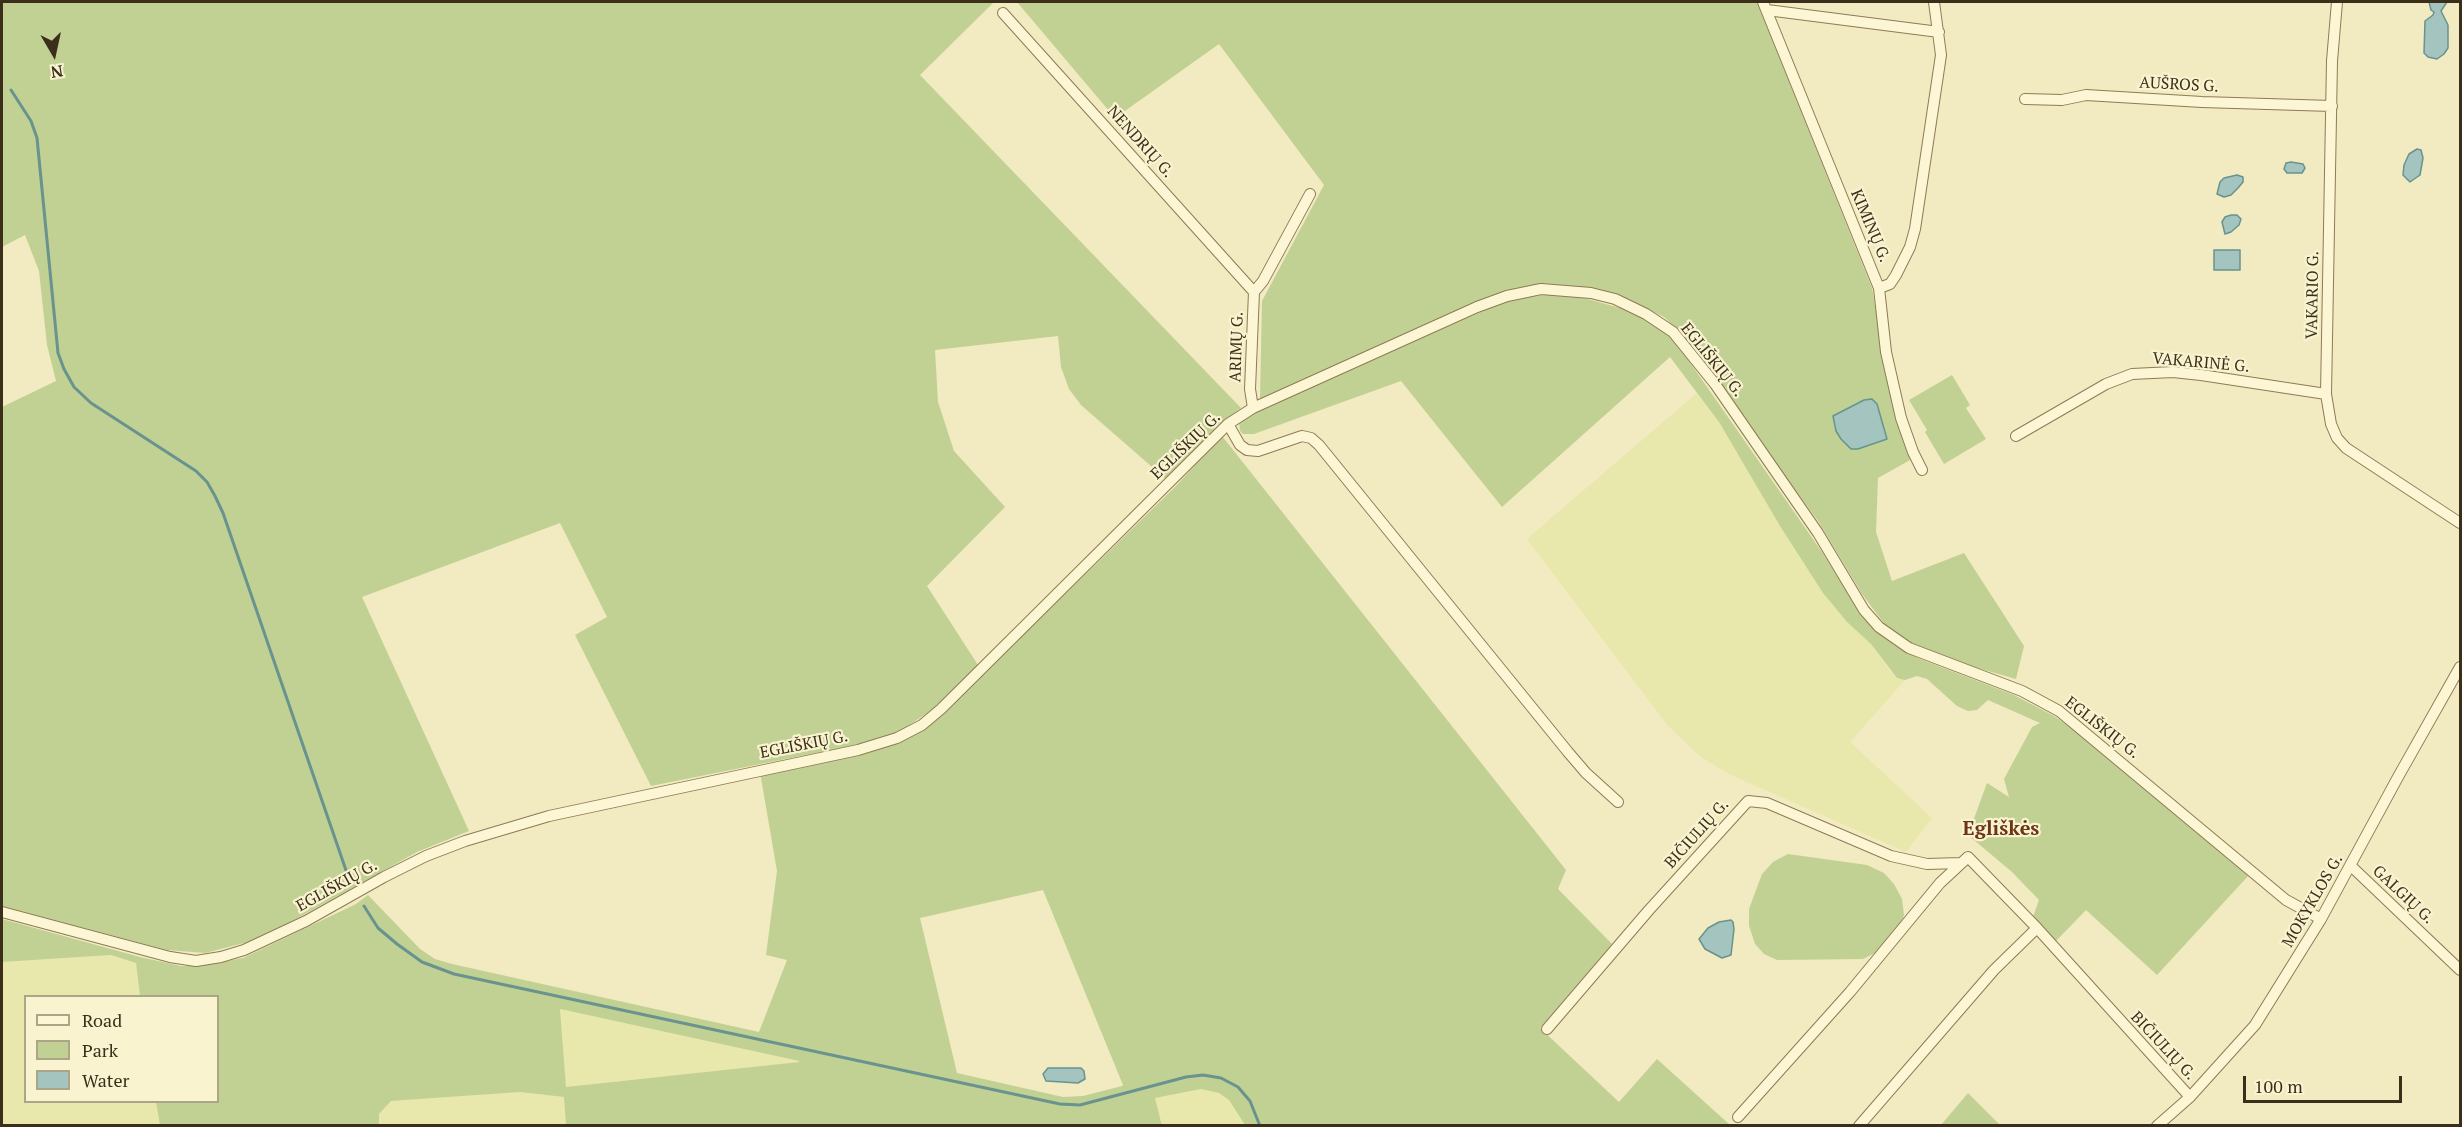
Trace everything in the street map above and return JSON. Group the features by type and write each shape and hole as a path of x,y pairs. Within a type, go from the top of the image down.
{"street":[{"path":"1878,288 1890,284 1896,275 1910,247 1915,229 1941,55 1934,2"},
{"name":"VAKARIO G.","path":"2337,2 2332,106 2326,394 2331,424 2337,438 2346,448 2460,523"},
{"path":"1765,6 1939,32"},
{"name":"KIMINŲ G.","path":"1765,6 1878,288 1886,352 1901,418 1922,470"},
{"name":"NENDRIŲ G.","path":"1003,13 1254,292"},
{"name":"AUŠROS G.","path":"2025,99 2062,100 2086,95 2202,102 2332,106"},
{"name":"ARIMŲ G.","path":"1253,408 1250,389 1254,292 1263,281 1311,194"},
{"name":"EGLIŠKIŲ G.","path":"2,912 170,957 196,961 221,957 244,950 306,921 405,866 465,841 549,816 858,750 897,738 922,725 941,709 1228,424 1253,408 1478,307 1525,291 1541,289 1591,293 1615,299 1646,314 1672,332 1715,384 1818,533 1864,610 1879,627 1909,648 2022,691 2059,711 2286,900 2321,919"},
{"name":"VAKARINĖ G.","path":"2016,436 2106,384 2132,374 2173,372 2326,394"},
{"path":"1228,424 1240,445 1247,450 1258,451 1302,436 1311,438 1320,444 1568,752 1618,802"},
{"name":"MOKYKLOS G.","path":"2157,1125 2190,1097 2255,1025 2321,919 2460,667"},
{"name":"BIČIULIŲ G.","path":"1547,1029 1649,910 1748,801 1767,802 1890,856 1927,864 1964,860 2037,928 2190,1097"},
{"path":"1738,1117 1850,992 1940,883 1964,860"},
{"name":"GALGIŲ G.","path":"2351,866 2460,970"},
{"path":"1859,1125 1994,970 2037,928"}],"shaded area":[{"path":"1697,393 1719,422 1780,526 1823,593 1847,622 1871,644 1891,672 1897,678 1905,680 1850,742 1932,818 1906,852 1729,774 1701,757 1669,727 1527,539"},
{"path":"111,955 136,963 140,995 24,995 24,1103 156,1103 160,1125 2,1126 2,962"},
{"path":"560,1009 802,1062 566,1087"},
{"path":"1201,1089 1219,1093 1229,1100 1245,1125 1162,1125 1154,1098"},
{"path":"520,1092 564,1097 566,1125 379,1125 379,1114 391,1101"}],"green space":[{"path":"2,2 994,2 920,75 1241,408 1220,423 1167,480 1081,405 1069,389 1061,367 1058,336 935,350 938,402 954,451 1005,507 927,586 978,665 933,709 899,732 855,745 651,786 575,635 607,617 560,523 362,597 469,831 417,852 278,929 252,941 205,953 167,950 2,906 2,407 56,381 47,345 39,271 25,235 2,247"},
{"path":"1017,2 1757,2 1872,288 1890,393 1910,460 1878,478 1876,532 1892,581 1964,553 2024,646 2016,679 1974,667 1912,644 1886,626 1862,594 1818,521 1679,331 1664,317 1623,297 1594,290 1535,286 1260,399 1262,301 1324,185 1219,44 1115,118"},
{"path":"1551,294 1577,296 1631,311 1661,328 1675,341 1822,552 1855,605 1879,633 1897,647 1920,659 2014,695 2054,716 2081,735 2249,875 2157,975 2086,910 2056,941 2033,917 2039,900 2012,872 1968,835 1987,783 2009,797 2004,779 2032,727 2040,723 1988,700 1977,710 1968,711 1957,706 1927,679 1917,676 1905,680 1897,678 1871,644 1847,622 1823,593 1780,526 1719,422 1670,357 1502,507 1401,381 1254,434 1243,434 1240,431 1239,423 1252,414 1489,308 1515,299"},
{"path":"1952,375 1970,405 1966,408 1986,439 1944,464 1909,400"},
{"path":"1222,436 1566,870 1558,889 1612,944 1540,1028 1619,1102 1657,1059 1730,1125 1245,1125 1229,1100 1219,1093 1201,1089 1155,1098 1162,1126 566,1125 564,1097 520,1092 391,1101 379,1114 379,1125 160,1125 156,1103 219,1103 219,995 140,995 136,963 111,955 2,962 2,919 181,966 211,964 243,958 356,904 368,895 420,949 435,959 759,1032 787,960 766,955 777,871 760,772 915,734 933,723 1175,487","holes":["1043,890 1123,1085 1083,1096 1063,1097 957,1073 920,918","560,1009 799,1061 566,1087"]},
{"path":"1788,854 1867,865 1884,873 1894,884 1902,899 1904,915 1901,925 1879,951 1863,959 1777,960 1764,954 1755,944 1749,926 1749,909 1762,874 1773,862"},
{"path":"1968,1093 2000,1125 1941,1125"}],"water":[{"path":"2429,2 2447,2 2441,11 2448,25 2448,48 2437,59 2428,57 2424,53 2425,21 2434,12"},
{"path":"2417,149 2421,150 2423,158 2420,175 2410,182 2403,175 2404,165 2409,154"},
{"path":"2286,163 2303,164 2305,168 2302,173 2287,173 2284,169"},
{"path":"2237,175 2243,177 2243,182 2231,195 2224,197 2217,194 2220,182 2224,178"},
{"path":"2237,215 2241,219 2239,225 2225,234 2222,222 2225,217"},
{"path":"2214,250 2240,250 2240,270 2214,270"},
{"path":"1872,399 1877,404 1887,439 1858,449 1851,449 1836,431 1833,416 1864,400"},
{"path":"1731,920 1734,929 1731,955 1722,958 1705,949 1699,939 1708,928 1719,922"},
{"path":"1048,1068 1081,1068 1085,1079 1078,1083 1046,1081 1043,1074"}],"waterway":[{"path":"11,90 31,121 37,138 58,353 64,369 74,387 91,403 196,471 207,482 215,496 223,513 349,879"},
{"path":"364,906 378,928 397,944 422,962 454,974 1060,1104 1080,1105 1186,1077 1203,1075 1221,1078 1238,1087 1250,1101 1260,1126"}],"district":[{"name":"Egliškės","path":"2001,829"}]}
